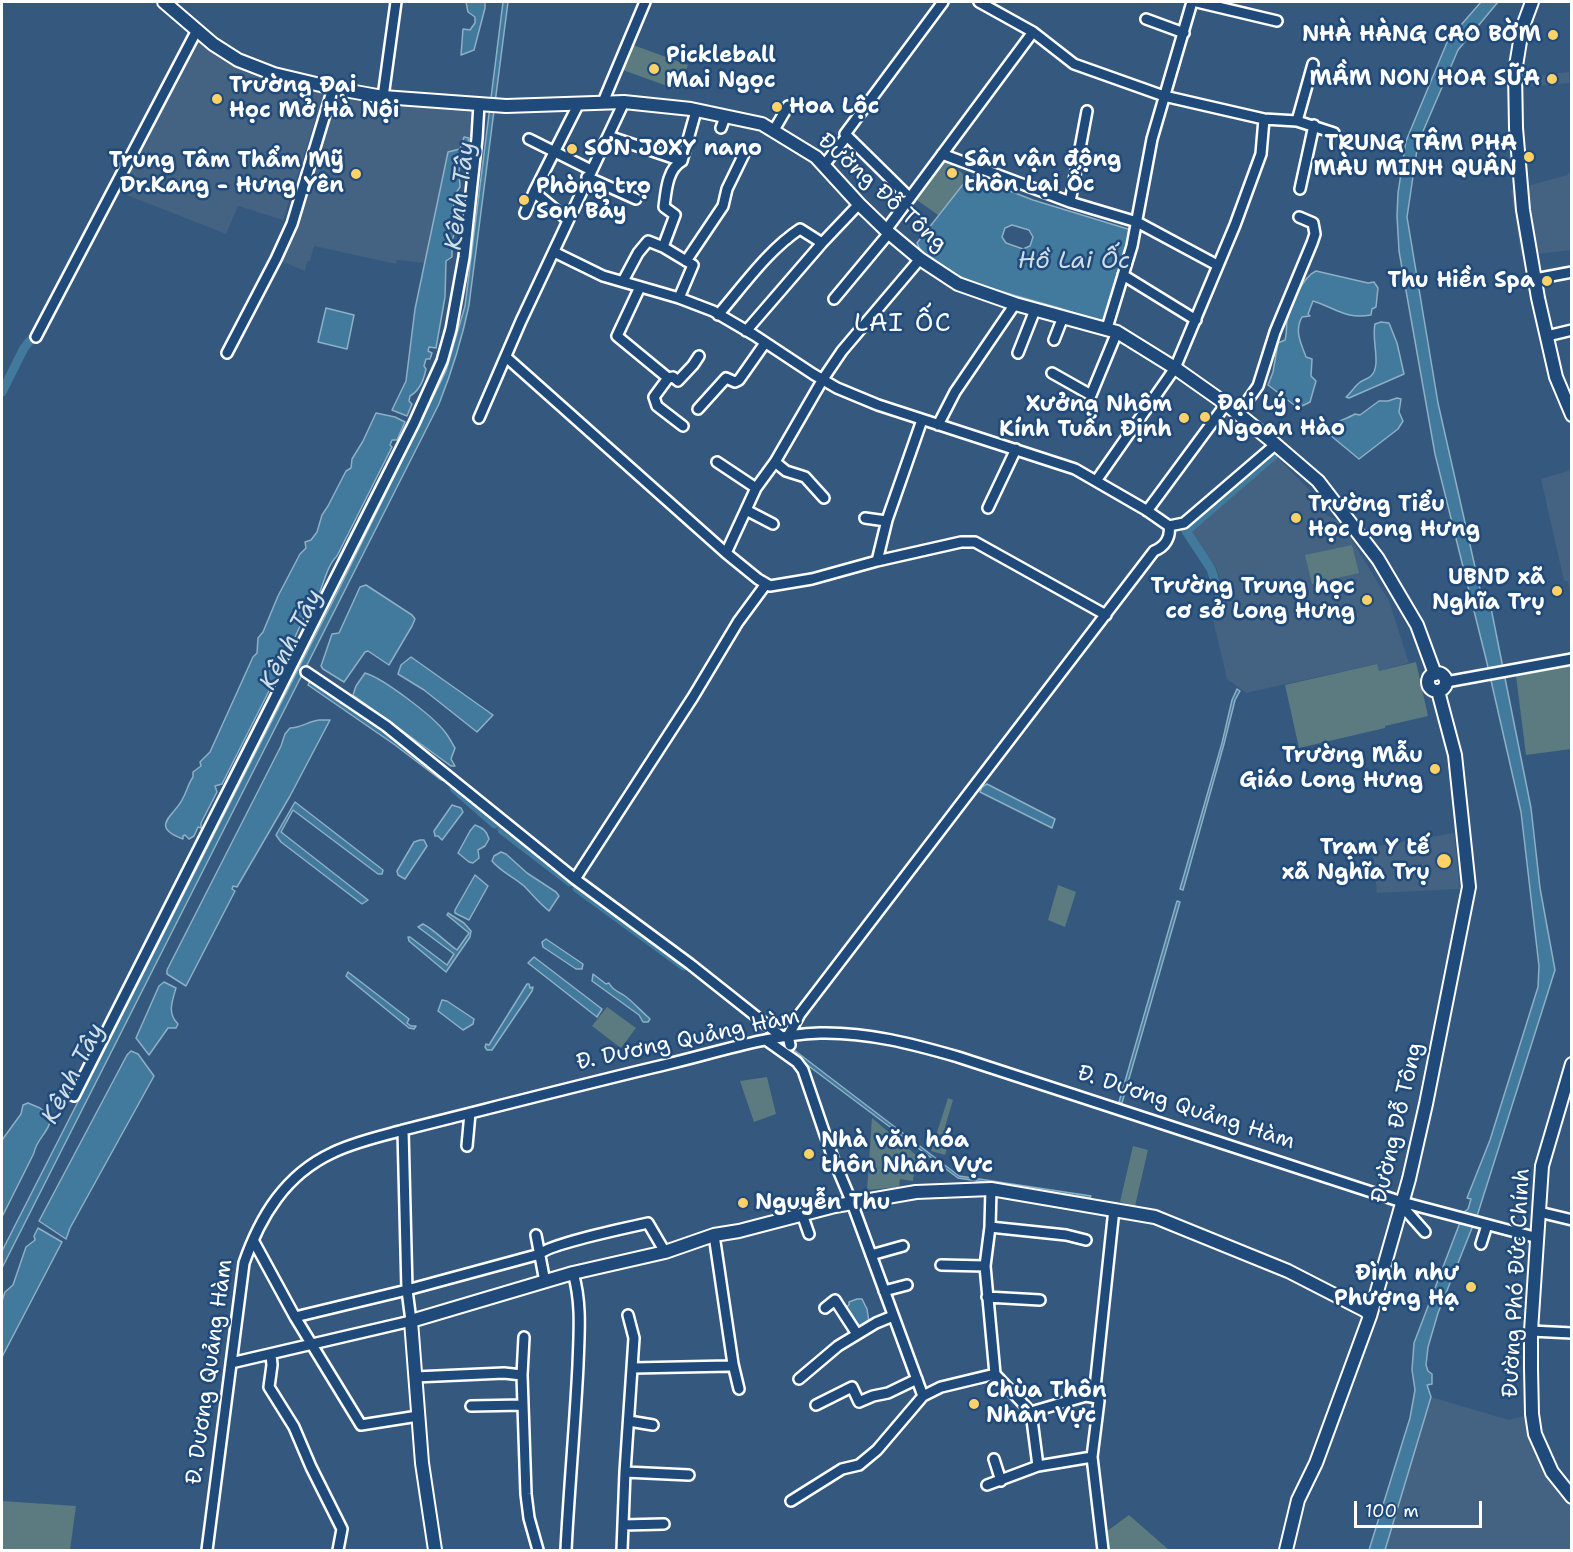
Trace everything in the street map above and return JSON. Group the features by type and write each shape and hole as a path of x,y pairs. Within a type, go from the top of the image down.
{"main road":[{"name":"Đường Đỗ Tông","path":"164,2 213,44 238,60 274,74 333,88 383,98 506,106 624,102 696,111 723,123 762,124 816,158 888,232 920,259 958,284 1035,310 1112,330 1175,368 1226,404 1318,481 1378,559 1417,625 1435,674 1430,678 1429,685 1432,690 1442,686 1455,754 1469,886 1426,1104 1370,1316 1325,1440 1298,1500 1286,1551"},
{"path":"1532,2 1522,29 1515,72 1516,129 1523,210 1556,376 1568,392 1572,415"},
{"name":"Đường Phó Đức Chính","path":"1572,1064 1542,1166 1531,1331 1532,1414 1535,1434 1552,1472 1572,1497"},
{"path":"435,1551 422,1463 411,1320 573,1273 665,1252 714,1235 739,1231 833,1201 852,1203 916,1192 991,1189 1155,1216 1315,1284 1366,1311 1370,1316"}],"street":[{"path":"383,98 396,2"},
{"path":"603,102 645,2"},
{"path":"824,165 943,2"},
{"path":"979,2 1033,32 1074,64 1164,96 1264,119 1297,121 1334,133"},
{"path":"1052,373 1091,395 1112,330 1137,222 1152,139 1192,2"},
{"path":"1197,2 1277,21"},
{"path":"1146,19 1184,33"},
{"path":"36,337 197,30"},
{"path":"834,299 888,232 910,198 1033,32"},
{"path":"1297,121 1313,64"},
{"path":"226,353 292,224 333,88"},
{"path":"479,418 624,102"},
{"path":"525,213 579,103"},
{"path":"74,1096 414,423 442,361 451,329 464,257 480,104"},
{"path":"774,130 788,106"},
{"path":"663,247 675,215 664,207 667,185 678,162 682,161 696,111"},
{"path":"1070,202 1087,111"},
{"path":"1096,481 1175,368 1235,225 1261,154 1264,119"},
{"path":"1300,189 1314,125"},
{"path":"608,136 682,161"},
{"path":"847,136 910,198"},
{"path":"530,139 636,200"},
{"path":"686,261 723,206 727,189 745,152"},
{"path":"942,154 1070,202 1137,222 1217,265"},
{"path":"534,192 568,220"},
{"path":"746,331 859,204"},
{"path":"1238,414 1258,386 1275,332 1315,234 1313,223 1299,217"},
{"path":"718,315 771,255 800,229 822,243"},
{"path":"623,281 638,253 648,241 651,241 693,265 679,298"},
{"path":"554,252 603,276 679,298 718,315 837,388 922,420 1075,469 1170,526 1184,523 1275,444"},
{"path":"726,553 756,488 775,462 823,379 842,351 920,259"},
{"path":"1535,279 1572,272"},
{"path":"1123,276 1196,320"},
{"path":"639,287 617,336 668,378 673,377 678,381 699,356"},
{"path":"938,425 955,392 1015,304"},
{"path":"1018,353 1035,310"},
{"path":"1054,340 1063,317"},
{"path":"1547,336 1572,330"},
{"path":"698,409 726,378 735,382 739,380 765,343"},
{"path":"506,357 726,553 766,584 780,586 877,561 962,542 975,542 1106,615"},
{"path":"668,378 654,397 657,406 683,426"},
{"path":"1148,511 1226,404"},
{"path":"877,561 886,521 922,420"},
{"path":"988,508 1016,449"},
{"path":"717,462 756,488"},
{"path":"775,462 786,471 805,477 824,498"},
{"path":"746,510 773,524"},
{"path":"865,518 886,521"},
{"path":"306,672 386,726 575,879 787,1039 800,1014 1154,551 1168,540 1170,526"},
{"path":"575,879 693,697 738,622 766,584"},
{"path":"1442,686 1479,675 1572,659"},
{"name":"Đ. Dương Quảng Hàm","path":"207,1551 244,1263 265,1214 279,1193 307,1169 330,1154 357,1143 766,1040 848,1034 891,1039 958,1057 1131,1112 1401,1203 1538,1239"},
{"path":"766,1040 797,1062 803,1070 833,1158 923,1395"},
{"path":"467,1146 470,1113"},
{"path":"231,1363 411,1320 407,1290 403,1130"},
{"path":"991,1189 990,1227 985,1266 995,1374 1031,1412 1038,1466"},
{"path":"1401,1203 1425,1232"},
{"path":"1094,1396 1114,1209"},
{"path":"799,1211 809,1234"},
{"path":"1539,1212 1572,1220"},
{"path":"296,1317 407,1290 540,1254 542,1250 648,1223 665,1252"},
{"path":"1481,1244 1485,1224"},
{"path":"990,1227 1066,1234 1086,1239"},
{"path":"536,1235 545,1282"},
{"path":"714,1235 739,1389"},
{"path":"253,1240 311,1343 361,1425 418,1416"},
{"path":"871,1255 903,1246"},
{"path":"941,1265 985,1266"},
{"path":"566,1551 576,1409 579,1319 577,1286 573,1273"},
{"path":"884,1291 907,1284"},
{"path":"987,1297 1040,1300"},
{"path":"825,1308 836,1300 856,1334"},
{"path":"622,1551 634,1338 628,1315"},
{"path":"800,1379 838,1346 892,1316"},
{"path":"1531,1331 1572,1333"},
{"path":"524,1337 522,1375 526,1494 529,1518 538,1551"},
{"path":"271,1354 269,1388 294,1427 342,1529 338,1551"},
{"path":"633,1368 698,1368 734,1364"},
{"path":"415,1377 504,1373 522,1375"},
{"path":"791,1501 842,1469 860,1465 877,1450 923,1395 941,1387 995,1374"},
{"path":"816,1405 852,1387 859,1402 888,1393 918,1378"},
{"path":"1031,1412 1086,1396 1094,1396 1099,1401 1092,1457 1103,1551"},
{"path":"471,1406 523,1405"},
{"path":"629,1421 652,1425"},
{"path":"987,1485 1038,1466 1092,1457"},
{"path":"994,1459 1001,1481"},
{"path":"625,1472 689,1475"},
{"path":"623,1525 664,1524"}],"shaded area":[{"path":"197,30 238,60 333,88 479,104 477,138 464,137 460,149 448,152 424,263 397,260 396,264 314,246 305,271 276,259 332,88 324,93 283,220 238,206 226,234 114,190"},
{"path":"1569,72 1570,83 1519,88 1517,78"},
{"path":"1571,172 1571,250 1521,256 1511,190 1568,175"},
{"path":"1277,457 1324,505 1326,515 1341,522 1389,601 1409,663 1379,671 1376,664 1246,693 1227,679 1210,607 1227,601 1216,567 1188,533"},
{"path":"1572,470 1571,598 1568,581 1564,581 1541,479"},
{"path":"1454,833 1460,889 1377,893 1372,847"},
{"path":"1431,1397 1509,1420 1532,1414 1533,1424 1571,1497 1571,1550 1385,1550"}],"green space":[{"path":"633,45 688,65 678,90 623,70"},
{"path":"945,159 968,178 938,215 914,198"},
{"path":"1352,545 1359,573 1312,584 1305,555"},
{"path":"1416,662 1428,716 1299,748 1285,685 1377,664 1379,671"},
{"path":"1571,666 1571,749 1526,755 1516,676"},
{"path":"1058,885 1076,892 1065,927 1048,920"},
{"path":"607,1007 636,1028 621,1048 592,1026"},
{"path":"767,1077 776,1114 754,1122 740,1081"},
{"path":"948,1098 953,1100 945,1127 953,1130 945,1155 931,1151"},
{"path":"872,1118 916,1155 913,1181 900,1179 899,1187 867,1190"},
{"path":"1133,1146 1148,1150 1135,1206 1120,1202"},
{"path":"2,1501 76,1506 70,1550 2,1550"},
{"path":"1129,1515 1169,1550 1102,1550 1099,1537"}],"water":[{"path":"466,2 485,2 485,8 474,50 461,55 463,29 470,30 475,23 475,17 468,12"},
{"path":"503,2 508,2 469,305 456,355 439,404 2,1268 2,1251 339,589 446,371 465,306"},
{"path":"1481,2 1498,2 1458,50 1418,143 1407,217 1438,403 1482,598 1489,598 1531,808 1540,888 1555,970 1478,1213 1438,1313 1428,1347 1426,1365 1432,1374 1432,1384 1427,1385 1431,1397 1385,1550 1369,1550 1410,1418 1415,1390 1412,1370 1414,1343 1464,1212 1468,1209 1471,1199 1467,1198 1490,1140 1538,987 1539,966 1521,812 1435,454 1399,251 1398,193 1406,141 1448,40"},
{"path":"464,137 469,138 463,164 459,169 460,187 455,196 454,207 457,228 452,240 452,257 446,261 445,297 436,348 429,347 428,351 432,353 430,359 426,359 424,366 426,369 421,384 410,396 409,401 412,404 407,416 392,410 406,381 415,309 448,152 460,149"},
{"name":"Hồ Lai Ốc","path":"974,177 1033,200 1131,230 1105,327 1068,311 982,285 940,267 926,255 917,243 968,178","holes":["1012,225 1029,230 1033,237 1030,246 1023,249 1006,243 1002,237 1005,228"]},
{"path":"1316,271 1368,283 1374,282 1378,288 1376,307 1372,309 1371,315 1354,316 1313,301 1308,314 1310,316 1302,317 1298,332 1306,357 1312,359 1311,376 1316,381 1310,402 1298,408 1268,385 1273,372 1278,343 1285,340 1287,321 1294,301 1306,279"},
{"path":"326,308 354,315 347,349 318,342"},
{"path":"1389,323 1397,343 1404,374 1349,398 1346,397 1374,372 1376,359 1374,330 1375,324"},
{"path":"1401,399 1399,412 1403,421 1398,429 1359,459 1324,430 1355,414 1360,415 1379,401"},
{"name":"Kênh Tây","path":"376,413 395,417 405,422 397,440 392,440 390,445 392,447 330,566 317,600 314,605 310,605 222,784 215,786 217,792 201,823 201,828 198,827 194,836 189,839 185,835 183,839 167,830 167,820 183,798 193,772 201,766 200,762 210,752 253,657 257,653 258,638 263,632 278,596 300,554 306,548 305,542 311,540 317,532 322,515 346,471 351,468 352,459"},
{"path":"366,585 415,619 389,665 368,651 365,652 344,682 321,666 332,634 339,633 360,587"},
{"path":"411,657 493,715 477,732 424,690 398,674 401,665"},
{"path":"365,673 395,690 439,725 455,748 451,759 455,766 451,766 353,695"},
{"path":"310,681 384,730 447,779 441,780 308,685"},
{"path":"1237,689 1240,691 1235,700 1183,890 1180,889"},
{"path":"319,720 330,720 290,796 237,887 233,886 232,889 235,891 186,986 167,974 167,970 285,734 290,728"},
{"path":"987,784 1055,819 1052,828 980,792"},
{"path":"295,802 383,870 382,874 378,874 293,810 281,832 368,900 362,904 281,842 276,835"},
{"path":"452,805 461,808 463,812 442,840 435,836 434,831"},
{"path":"475,825 484,830 489,839 485,846 478,850 479,858 473,863 458,853"},
{"path":"424,840 427,846 405,879 398,875 397,871 414,842"},
{"path":"501,852 556,892 559,896 549,911 524,886 492,861 494,856"},
{"path":"475,875 488,886 469,920 455,913 455,910"},
{"path":"1177,901 1180,902 1122,1103 1119,1102"},
{"path":"448,913 464,923 471,931 470,937 446,972 409,941 408,937 447,965 454,954 418,927 423,924 427,926 457,950 469,933 447,915"},
{"path":"546,939 583,964 582,969 576,969 543,947 542,942"},
{"path":"534,957 602,1009 597,1017 528,963"},
{"path":"348,972 409,1019 407,1023 416,1026 414,1029 409,1028 349,979 346,976"},
{"path":"593,974 606,984 609,983 630,1000 650,1019 648,1022 643,1022 639,1015 592,981"},
{"path":"164,982 176,988 171,1011 178,1024 176,1028 168,1028 149,1055 136,1038 159,986"},
{"path":"527,984 530,988 533,987 532,991 492,1050 487,1050 486,1044 489,1045"},
{"path":"442,1000 474,1019 473,1024 463,1030 438,1011"},
{"path":"781,1040 959,1176 1091,1196 1090,1198 958,1178 778,1043"},
{"path":"131,1051 138,1054 154,1076 66,1239 39,1221"},
{"path":"28,1103 40,1108 51,1117 50,1122 2,1217 2,1140 21,1114 23,1105"},
{"path":"38,1228 62,1242 2,1357 2,1301 5,1292 13,1285 26,1247 35,1240 34,1236"},
{"path":"862,1299 867,1309 869,1322 859,1328 846,1307 849,1302"}],"waterway":[{"path":"2,392 24,348 33,337"},
{"path":"1221,599 1211,569 1186,531 1274,455"},
{"path":"454,788 495,824"},
{"path":"502,830 570,882"},
{"path":"577,888 684,966"}],"place":[{"name":"NHÀ HÀNG CAO BỜM","path":"1553,35"},
{"name":"Pickleball Mai Ngọc","path":"654,69"},
{"name":"MẦM NON HOA SỮA","path":"1552,79"},
{"name":"Trường Đại Học Mở Hà Nội","path":"217,99"},
{"name":"Hoa Lộc","path":"777,107"},
{"name":"SƠN JOXY nano","path":"572,149"},
{"name":"TRUNG TÂM PHA MÀU MINH QUÂN","path":"1529,157"},
{"name":"Sân vận động thôn Lại Ốc","path":"952,173"},
{"name":"Trung Tâm Thẩm Mỹ Dr.Kang - Hưng Yên","path":"356,174"},
{"name":"Phòng trọ Son Bảy","path":"524,200"},
{"name":"Thu Hiền Spa","path":"1547,281"},
{"name":"Đại Lý : Ngoan Hào","path":"1205,417"},
{"name":"Xưởng Nhôm Kính Tuấn Định","path":"1184,418"},
{"name":"Trường Tiểu Học Long Hưng","path":"1296,518"},
{"name":"UBND xã Nghĩa Trụ","path":"1557,591"},
{"name":"Trường Trung học cơ sở Long Hưng","path":"1367,600"},
{"name":"Trường Mẫu Giáo Long Hưng","path":"1435,769"},
{"name":"Trạm Y tế xã Nghĩa Trụ","path":"1444,861"},
{"name":"Nhà văn hóa thôn Nhân Vực","path":"809,1154"},
{"name":"Nguyễn Thu","path":"743,1203"},
{"name":"Đình như Phượng Hạ","path":"1471,1287"},
{"name":"Chùa Thôn Nhân Vực","path":"974,1404"}],"district":[{"name":"LAI ỐC","path":"903,324"}]}
